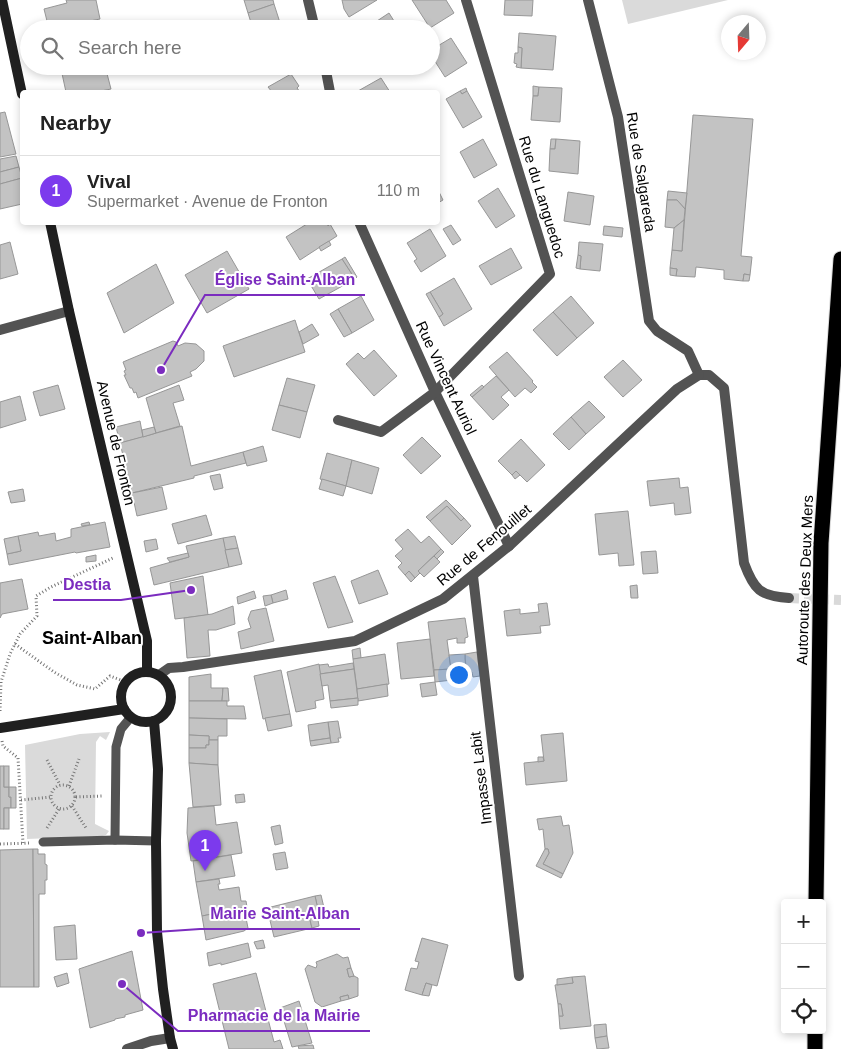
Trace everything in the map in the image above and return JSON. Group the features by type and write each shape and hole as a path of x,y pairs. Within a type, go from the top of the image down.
{"highway":[{"name":"Autoroute des Deux Mers","path":"816,899 821,543 841,259"},
{"path":"814,1049 815,1034"}],"main road":[{"path":"2,0 21,90"},
{"name":"Avenue de Fronton","path":"51,225 69,311 147,641 147,672"},
{"path":"147,672 159,675 168,683 171,694 170,706 164,715 154,721 142,722 128,713 122,700 122,691 126,682 135,675 147,672"},
{"path":"0,728 128,713"},
{"path":"154,721 158,769 156,841 157,932 170,1038 174,1049"}],"street":[{"path":"308,0 313,20"},
{"name":"Rue du Languedoc","path":"435,392 550,274 466,0"},
{"name":"Rue de Salgareda","path":"588,0 618,117 649,321 657,331 688,351 699,375"},
{"path":"327,75 330,90"},
{"name":"Rue Vincent Auriol","path":"360,225 435,392 510,546"},
{"path":"0,330 69,311"},
{"path":"699,375 709,376 724,388 744,563 750,580 761,593 773,597 789,598"},
{"name":"Rue de Fenouillet","path":"159,675 169,668 355,641 443,599 510,546 677,389 699,375"},
{"path":"338,420 381,432 435,392"},
{"name":"Impasse Labit","path":"473,576 519,976"},
{"path":"127,1049 151,1041 170,1038"}],"lane":[{"path":"115,840 116,747 128,713"},
{"path":"43,842 156,841"}],"path":[{"path":"0,711 2,682 10,654 20,634 36,616 36,596 51,587 127,552"},
{"path":"15,644 69,681 94,689"},
{"path":"94,689 110,676 126,682"},
{"path":"94,689 96,695"},
{"path":"0,736 3,746 18,758 23,843"},
{"path":"69,786 79,759"},
{"path":"48,760 60,785"},
{"path":"60,785 69,786 74,790 75,802 66,810 59,809 53,805 52,792 55,787 60,785"},
{"path":"76,797 116,795"},
{"path":"21,800 51,798"},
{"path":"72,806 94,841"},
{"path":"47,828 59,809"},
{"path":"0,844 43,842"}],"shaded area":[{"path":"622,0 728,0 628,24"},
{"path":"110,732 106,740 100,736 96,742 95,824 109,831 106,835 27,839 25,745 80,734"}],"building":[{"path":"66,0 96,0 100,19 47,20 44,9 67,3"},
{"path":"244,0 273,0 274,4 248,13"},
{"path":"342,0 377,0 349,17 344,9"},
{"path":"412,0 446,0 454,13 440,22 440,20 425,20"},
{"path":"505,0 533,0 532,16 504,15"},
{"path":"274,4 279,20 250,20 248,13"},
{"path":"389,13 393,20 378,20"},
{"path":"519,33 556,36 553,70 521,68 522,48 518,47"},
{"path":"451,38 467,63 445,77 440,69 440,45"},
{"path":"518,47 522,48 521,68 516,67 517,64 514,63"},
{"path":"62,75 107,75 111,89 106,90 66,90"},
{"path":"289,75 292,75 299,86 297,88 298,90 270,90 268,87"},
{"path":"381,78 389,90 360,90"},
{"path":"533,86 539,87 538,96 533,96"},
{"path":"539,87 562,88 560,122 531,120 533,96 538,96"},
{"path":"466,88 467,91 462,94 460,91"},
{"path":"460,91 462,94 467,91 482,117 463,128 446,99"},
{"path":"5,112 16,154 0,157 0,113"},
{"path":"693,115 753,119 741,256 752,257 750,275 744,274 743,281 724,279 724,270 696,267 695,277 676,276 677,269 670,268 672,250 682,251"},
{"path":"483,139 497,165 474,178 460,152"},
{"path":"551,139 556,139 555,149 550,149"},
{"path":"556,139 580,141 578,174 549,171 550,149 555,149"},
{"path":"16,156 19,167 0,172 0,159"},
{"path":"19,167 20,179 0,184 0,172"},
{"path":"20,179 20,204 0,209 0,184"},
{"path":"498,188 515,216 496,228 478,201"},
{"path":"668,191 687,193 685,209 677,200 667,200"},
{"path":"568,192 594,196 590,225 564,221"},
{"path":"667,200 677,200 685,209 684,220 674,228 665,227"},
{"path":"684,220 682,251 672,250 674,228"},
{"path":"305,225 331,225 337,236 300,260 286,237"},
{"path":"451,225 461,240 453,245 443,229"},
{"path":"604,226 623,228 622,237 603,235"},
{"path":"430,229 446,256 421,272 414,261 417,259 407,243"},
{"path":"329,241 331,245 321,251 319,247"},
{"path":"10,242 18,274 0,279 0,245"},
{"path":"579,242 603,244 600,271 580,269"},
{"path":"511,248 522,268 491,285 479,266"},
{"path":"227,251 249,289 207,313 185,275"},
{"path":"578,255 581,256 580,269 576,268"},
{"path":"345,257 357,277 355,279 342,259"},
{"path":"342,259 355,279 319,299 307,279"},
{"path":"156,264 174,303 124,333 107,293"},
{"path":"670,268 677,269 676,276 670,275"},
{"path":"744,274 750,275 749,281 743,281"},
{"path":"454,278 472,309 444,326 439,317 443,314 430,292"},
{"path":"430,292 443,314 439,317 426,294"},
{"path":"361,296 374,320 352,333 338,309"},
{"path":"571,296 594,323 577,338 553,312"},
{"path":"338,309 352,333 344,337 330,314"},
{"path":"553,312 577,338 557,356 533,330"},
{"path":"295,320 305,352 234,377 223,346"},
{"path":"312,324 319,335 303,344 299,332"},
{"path":"173,341 178,346 185,343 196,344 204,351 204,361 190,372 192,376 138,398 136,392 134,393 132,388 130,388 124,375 126,375 124,371 126,370 123,362"},
{"path":"374,350 397,376 374,396 346,364 358,353 364,359"},
{"path":"507,352 537,387 531,393 525,388 515,397 489,367"},
{"path":"623,360 642,380 623,397 604,377"},
{"path":"496,376 509,390 501,397 509,405 493,420 472,397"},
{"path":"287,378 315,385 307,412 279,405"},
{"path":"58,385 65,409 40,416 33,392"},
{"path":"179,385 184,400 173,403 180,426 156,433 146,398"},
{"path":"482,385 484,387 472,397 470,395"},
{"path":"20,396 26,420 0,428 0,402"},
{"path":"589,401 605,417 586,434 571,417"},
{"path":"279,405 307,412 300,438 272,430"},
{"path":"571,417 586,434 569,450 553,434"},
{"path":"140,421 143,437 120,443 116,427"},
{"path":"182,426 191,466 243,452 246,463 132,493 120,443"},
{"path":"154,427 156,433 143,437 142,430"},
{"path":"422,437 441,456 421,474 403,455"},
{"path":"521,439 545,465 527,482 516,471 512,475 498,461"},
{"path":"263,446 267,461 247,466 243,452"},
{"path":"327,453 352,460 346,486 320,479"},
{"path":"352,460 379,468 372,494 346,486"},
{"path":"516,471 520,475 515,479 512,475"},
{"path":"220,474 223,488 214,490 210,476"},
{"path":"679,478 680,488 688,487 691,513 675,515 674,503 650,506 647,481"},
{"path":"322,479 346,486 343,496 319,489"},
{"path":"162,487 167,509 137,516 132,493"},
{"path":"23,489 25,501 11,503 8,492"},
{"path":"446,500 464,518 461,521 447,506 430,521 426,517"},
{"path":"447,506 461,521 464,518 471,526 452,545 430,521"},
{"path":"628,511 634,565 619,566 618,553 599,555 595,514"},
{"path":"206,515 212,535 178,544 172,524"},
{"path":"89,522 90,525 82,526 81,524"},
{"path":"105,522 110,547 9,565 7,554 21,551 18,536 38,532 39,536 55,533 56,541 71,537 71,529"},
{"path":"408,529 421,543 429,536 441,549 418,571 420,573 415,578 409,571 405,575 398,567 402,563 395,556 403,549 395,540"},
{"path":"18,536 21,551 7,554 4,539"},
{"path":"235,536 238,548 225,550 223,538"},
{"path":"223,538 229,567 154,585 150,568 189,557 186,546"},
{"path":"156,539 158,549 146,552 144,541"},
{"path":"238,548 242,564 229,567 225,550"},
{"path":"441,549 444,552 437,559 434,556"},
{"path":"656,551 658,573 643,574 641,552"},
{"path":"188,553 189,557 170,562 167,558"},
{"path":"96,555 96,561 86,562 86,557"},
{"path":"434,556 440,562 424,577 418,571"},
{"path":"378,570 388,594 359,604 351,581"},
{"path":"409,571 415,578 411,582 405,575"},
{"path":"203,576 208,615 175,619 170,583"},
{"path":"335,576 353,622 328,628 313,583"},
{"path":"22,579 28,609 2,614 0,618 0,583"},
{"path":"637,585 638,598 631,598 630,586"},
{"path":"286,590 288,599 273,603 271,595"},
{"path":"254,591 256,598 238,604 237,597"},
{"path":"271,595 273,603 265,606 263,596"},
{"path":"547,603 550,625 540,626 541,633 507,636 504,611 520,609 520,614 539,612 538,604"},
{"path":"233,606 235,624 216,630 208,630 210,656 187,658 184,618 212,614"},
{"path":"266,608 274,641 241,649 238,632 251,628 248,619 251,611"},
{"path":"465,618 468,637 465,638 465,643 457,643 457,638 447,640 451,669 434,670 428,622"},
{"path":"430,639 434,676 401,679 397,643"},
{"path":"360,648 361,658 353,659 352,650"},
{"path":"477,652 480,676 473,677 472,672 467,672 465,654"},
{"path":"385,654 389,684 357,689 353,659"},
{"path":"465,654 466,667 451,669 449,655"},
{"path":"353,663 354,669 320,674 319,665 328,664 329,667"},
{"path":"319,664 324,699 315,701 316,708 296,712 287,672"},
{"path":"354,669 358,698 330,701 328,685 322,686 320,674"},
{"path":"451,669 452,680 435,682 434,670"},
{"path":"281,670 290,714 263,719 254,676"},
{"path":"211,674 211,688 223,688 222,701 189,701 189,677"},
{"path":"435,682 437,695 422,697 420,684"},
{"path":"387,684 388,696 358,701 357,689"},
{"path":"223,688 228,688 229,701 222,701"},
{"path":"358,698 358,705 331,708 330,701"},
{"path":"189,701 227,701 227,706 244,706 246,719 189,718"},
{"path":"290,714 292,726 268,731 265,718"},
{"path":"189,718 227,719 227,736 218,736 218,740 209,740 209,736 189,735"},
{"path":"338,721 341,738 338,738 339,742 331,743 328,722"},
{"path":"328,722 330,738 310,741 308,725"},
{"path":"563,733 567,781 526,785 524,763 544,761 541,735"},
{"path":"189,735 209,736 209,745 206,745 206,748 189,748"},
{"path":"330,738 331,743 311,746 310,741"},
{"path":"209,740 218,740 218,765 189,763 189,748 206,748 206,745 209,745"},
{"path":"538,757 543,757 544,761 538,762"},
{"path":"189,763 218,765 221,805 193,807"},
{"path":"0,766 4,766 4,787 9,787 9,797 11,797 11,808 4,808 4,829 0,829"},
{"path":"4,766 9,766 9,787 4,787"},
{"path":"9,787 16,787 16,808 11,808"},
{"path":"244,794 245,802 236,803 235,795"},
{"path":"214,806 216,825 237,822 242,853 191,861 187,833 188,808"},
{"path":"4,808 9,808 9,829 4,829"},
{"path":"561,816 563,826 569,825 573,853 563,874 543,864 549,853 548,849 545,849 543,829 539,830 537,819"},
{"path":"280,825 283,843 275,845 271,827"},
{"path":"33,849 34,987 0,987 0,850"},
{"path":"33,849 38,849 38,854 45,854 45,864 47,865 45,894 39,894 39,987 34,987"},
{"path":"545,849 548,849 549,853 543,864 563,874 561,878 536,866"},
{"path":"285,852 288,868 276,870 273,854"},
{"path":"231,855 235,876 196,882 193,861"},
{"path":"219,879 219,890 239,887 241,901 246,901 247,907 202,916 196,882"},
{"path":"321,895 325,912 319,914 315,896"},
{"path":"315,896 319,914 309,916 312,928 274,937 267,908"},
{"path":"247,907 244,908 248,928 244,931 206,940 202,916"},
{"path":"317,914 319,926 312,928 309,916"},
{"path":"75,925 77,959 56,960 54,927"},
{"path":"422,938 448,945 437,986 426,983 422,995 405,990 411,968 417,969 419,962 415,961"},
{"path":"263,940 265,948 257,949 254,942"},
{"path":"248,943 251,957 221,965 221,963 209,966 207,953"},
{"path":"132,951 143,1010 90,1028 79,969"},
{"path":"337,954 343,958 348,957 351,968 347,969 349,977 354,976 358,978 358,996 349,999 348,995 340,997 341,1001 322,1007 315,1002 305,969 308,965 316,968 316,962"},
{"path":"351,968 354,976 349,977 347,969"},
{"path":"67,973 69,983 57,987 54,977"},
{"path":"256,973 274,1042 280,1040 283,1049 229,1049 213,984"},
{"path":"585,976 591,1026 560,1029 559,1016 563,1016 561,1004 558,1004 555,985 573,983 572,977"},
{"path":"572,977 573,983 557,985 557,979"},
{"path":"426,983 432,985 429,996 422,995"},
{"path":"348,995 349,999 341,1001 340,997"},
{"path":"299,1001 312,1043 292,1047 280,1008"},
{"path":"558,1004 561,1004 563,1016 559,1016"},
{"path":"606,1024 607,1036 595,1038 594,1025"},
{"path":"607,1036 609,1048 597,1049 595,1038"},
{"path":"313,1045 314,1049 299,1049 298,1046"}],"tunnel":[{"path":"789,598 841,600"}],"place":[{"name":"Église Saint-Alban","path":"161,370"},
{"name":"Destia","path":"191,590"},
{"name":"Vival","path":"205,871"},
{"name":"Mairie Saint-Alban","path":"141,933"},
{"name":"Pharmacie de la Mairie","path":"122,984"}],"district":[{"name":"Saint-Alban","path":"92,638"}]}
